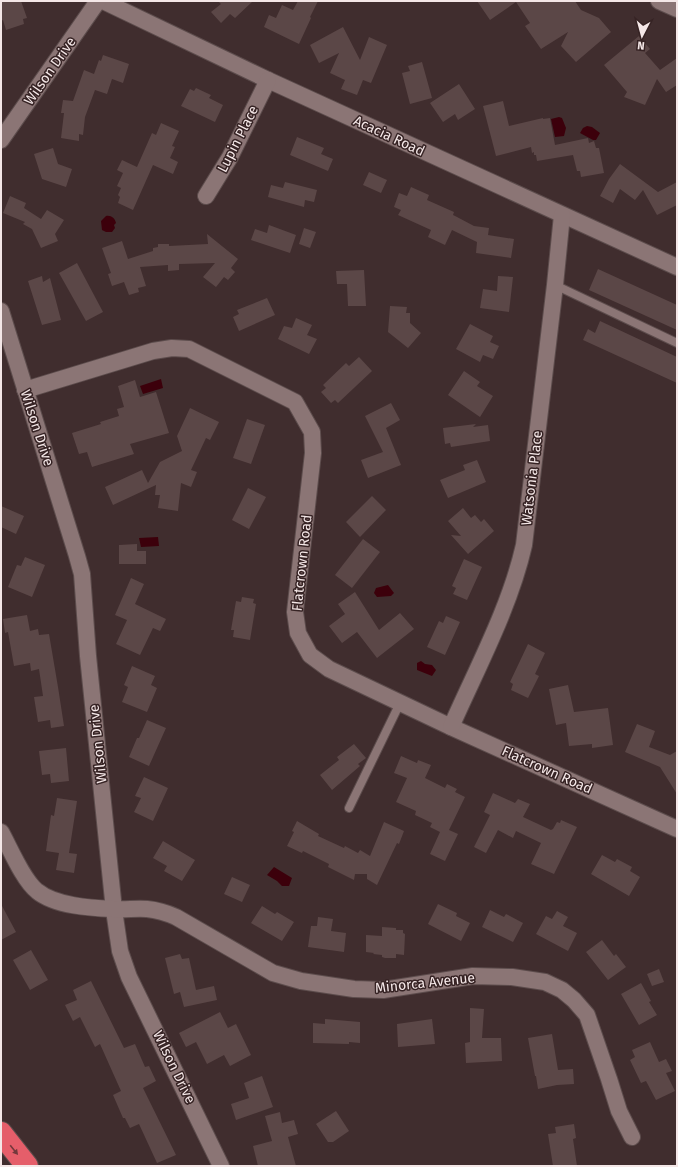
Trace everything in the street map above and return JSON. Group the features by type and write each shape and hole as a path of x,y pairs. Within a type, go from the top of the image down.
{"highway":[{"path":"1,1133 27,1166"}],"street":[{"name":"Wilson Drive","path":"1,140 98,1"},
{"name":"Acacia Road","path":"103,1 268,80 677,267"},
{"path":"659,1 677,9"},
{"name":"Lupin Place","path":"206,196 230,158 268,80"},
{"name":"Watsonia Place","path":"451,727 508,599 524,545 562,215"},
{"name":"Wilson Drive","path":"1,311 82,574 88,656 114,910 120,951 129,977 221,1166"},
{"name":"Flatcrown Road","path":"25,390 147,353 172,348 189,349 295,402 312,432 314,453 296,612 298,633 310,655 329,669 400,703 677,829"},
{"name":"Minorca Avenue","path":"1,832 27,880 37,891 48,898 63,904 114,910 146,909 163,912 176,917 273,973 301,981 354,989 383,990 473,976 512,977 545,982 562,990 574,1000 587,1015 619,1111 632,1137"}],"lane":[{"path":"555,285 677,343"},
{"path":"349,808 400,703"}],"shaded area":[{"path":"559,117 562,118 566,128 564,136 555,137 551,119"},
{"path":"587,126 592,127 600,133 596,140 593,140 580,133 583,128"},
{"path":"106,216 111,216 114,218 116,223 112,232 102,230 101,221"},
{"path":"161,379 163,388 143,394 140,386"},
{"path":"158,537 159,546 141,547 139,538"},
{"path":"388,585 394,593 391,596 377,597 374,593 376,588"},
{"path":"421,661 425,664 432,665 436,670 432,676 417,670 417,663"},
{"path":"274,867 292,878 289,886 282,886 267,875"}],"building":[{"path":"1,1 21,1 27,18 23,19 24,24 6,30 3,20 1,21"},
{"path":"218,1 253,1 235,18 230,14 221,23 211,12 221,4"},
{"path":"298,1 318,1 299,44 264,27 269,15 276,18 282,5 293,10"},
{"path":"477,1 575,1 581,10 599,18 611,32 576,62 561,46 568,32 541,49 525,26 530,23 516,2 490,20"},
{"path":"343,27 360,60 369,37 387,45 371,83 363,80 357,95 341,89 345,80 330,73 339,53 319,63 310,45"},
{"path":"639,36 650,49 645,53 660,70 677,58 677,85 666,92 657,79 645,105 624,97 627,92 604,65"},
{"path":"103,55 129,64 123,83 112,79 107,94 95,90 85,117 83,135 79,134 79,141 61,138 64,113 61,113 63,100 73,101 84,70 94,74 99,60 101,61"},
{"path":"422,62 432,98 410,104 402,73 410,71 408,66"},
{"path":"459,84 475,109 458,120 455,114 443,122 430,103"},
{"path":"196,88 211,95 209,98 223,105 215,122 181,106 190,89 194,91"},
{"path":"503,101 509,126 543,118 550,118 555,145 588,138 589,143 594,141 596,148 599,148 604,173 581,177 580,171 577,171 573,155 537,161 536,155 534,155 534,152 532,153 531,147 496,156 483,106"},
{"path":"161,123 179,131 172,146 175,147 170,158 178,162 173,174 153,165 133,210 118,203 120,197 118,195 121,188 117,186 123,173 117,170 122,160 137,167 152,133 156,135"},
{"path":"297,137 324,148 321,154 333,159 328,171 290,155"},
{"path":"53,148 58,164 72,169 66,187 42,179 34,154"},
{"path":"620,164 658,192 677,182 677,205 657,215 643,190 635,200 620,189 613,203 600,196 609,179"},
{"path":"369,172 387,180 381,193 363,185"},
{"path":"285,182 317,190 314,202 305,200 304,207 268,197 271,185 283,188"},
{"path":"411,187 429,195 427,200 454,212 453,215 474,226 489,228 488,235 514,239 511,258 476,253 477,242 452,230 445,245 428,237 431,230 398,215 401,210 394,207 399,193 407,196"},
{"path":"10,196 26,203 24,208 41,219 47,210 64,220 55,234 58,241 41,248 32,229 23,224 25,222 3,213"},
{"path":"269,225 296,235 290,253 251,240 255,229 267,233"},
{"path":"304,228 316,232 310,248 299,244"},
{"path":"207,234 238,259 231,268 235,272 228,280 224,277 216,287 203,277 215,263 179,264 179,270 168,271 168,265 140,267 146,286 138,288 139,292 129,295 124,282 112,286 108,274 111,273 102,248 122,241 128,259 153,251 153,248 158,247 158,244 169,244 169,246 208,244"},
{"path":"77,263 103,312 86,321 59,273"},
{"path":"598,269 677,305 677,330 589,290"},
{"path":"364,270 366,306 348,306 347,284 337,284 336,271"},
{"path":"42,276 43,282 50,278 61,320 42,325 28,281"},
{"path":"498,276 513,277 509,312 480,308 483,289 497,291"},
{"path":"267,298 275,315 239,331 233,317 239,314 237,310"},
{"path":"390,306 407,307 406,313 410,313 410,323 421,333 408,348 388,332"},
{"path":"296,318 312,325 307,335 317,339 309,354 278,339 284,326 292,328"},
{"path":"600,321 677,357 677,383 583,340 588,329 595,333"},
{"path":"470,324 493,336 490,342 499,346 493,359 483,355 480,362 456,349"},
{"path":"359,357 372,371 338,403 335,400 331,403 321,392 326,388 323,385 346,363 349,366"},
{"path":"464,371 480,382 477,386 493,396 480,417 448,395"},
{"path":"135,380 140,397 156,392 169,433 130,444 134,454 92,467 87,452 79,454 72,433 101,424 100,422 119,416 117,409 124,407 118,386"},
{"path":"391,403 400,420 386,428 401,465 368,478 361,460 383,452 365,416"},
{"path":"190,408 219,422 210,440 206,438 191,470 197,472 191,487 181,483 178,511 158,508 160,495 155,495 156,485 113,505 105,487 142,470 148,483 160,462 182,451 177,436"},
{"path":"247,419 265,425 251,464 233,458"},
{"path":"476,424 473,427 488,425 490,441 451,447 450,443 445,444 443,428"},
{"path":"477,460 486,482 448,498 440,480 465,470 463,465"},
{"path":"248,488 266,497 249,529 232,520"},
{"path":"372,496 386,510 360,537 346,522"},
{"path":"1,506 24,516 16,534 1,527"},
{"path":"463,508 471,518 475,515 481,522 484,519 494,531 468,554 451,535 461,536 448,521"},
{"path":"363,539 380,552 352,588 335,575"},
{"path":"137,544 137,551 146,551 146,564 119,564 119,545"},
{"path":"25,557 45,565 32,597 8,587 17,565 21,566"},
{"path":"464,559 482,567 467,600 453,594 456,588 452,586"},
{"path":"131,578 144,584 135,604 166,619 160,631 153,628 140,655 116,644 127,620 115,615"},
{"path":"355,592 379,630 400,613 414,629 377,658 357,632 342,643 329,626 345,614 338,604"},
{"path":"242,597 254,599 253,603 256,604 250,640 233,637 234,630 231,630 236,601 241,602"},
{"path":"27,615 30,631 38,629 39,635 49,634 64,726 51,728 50,720 38,722 34,697 43,696 39,669 31,671 30,663 14,666 8,632 5,633 3,619"},
{"path":"446,616 460,622 445,655 427,647 439,621 443,623"},
{"path":"528,644 545,653 535,674 539,676 528,698 511,690 513,684 510,682"},
{"path":"132,666 155,676 151,685 157,688 147,712 122,702 128,687 124,685"},
{"path":"568,685 574,712 608,708 613,745 592,748 592,744 569,746 566,723 556,725 549,689"},
{"path":"147,720 166,728 149,766 129,757"},
{"path":"637,724 655,731 649,747 670,755 677,751 677,794 660,767 625,752"},
{"path":"354,744 366,758 358,764 360,766 332,790 320,775 339,760 337,757"},
{"path":"66,748 69,781 51,783 50,774 42,775 39,751"},
{"path":"401,756 417,763 418,760 431,765 425,778 445,788 447,784 457,789 455,792 465,797 449,830 458,834 445,861 430,854 440,832 430,827 432,823 415,815 416,811 396,802 407,778 394,773"},
{"path":"144,777 168,788 153,821 134,812 141,798 135,796"},
{"path":"493,793 515,803 518,799 530,804 523,817 551,830 557,822 560,823 561,820 577,827 554,874 531,864 541,843 516,831 513,838 498,830 486,853 474,847 490,815 484,812"},
{"path":"57,798 77,801 69,853 77,854 74,873 56,870 59,853 46,851 51,815 54,816"},
{"path":"297,821 319,834 318,836 344,848 345,846 358,853 360,850 370,856 384,822 404,831 399,844 397,843 377,885 367,879 367,874 355,874 354,880 328,867 329,864 303,851 302,853 287,846 294,832 292,831"},
{"path":"163,841 195,860 182,881 164,871 167,866 153,858"},
{"path":"602,855 615,862 617,859 632,867 630,871 640,877 629,896 591,874"},
{"path":"232,877 250,885 242,902 224,894"},
{"path":"1,904 16,932 1,940"},
{"path":"438,904 457,913 456,916 470,923 461,941 428,924"},
{"path":"262,906 275,914 277,912 294,922 282,941 251,923"},
{"path":"490,910 504,917 506,914 523,923 513,942 482,927"},
{"path":"557,911 568,917 563,926 577,933 568,951 536,934 546,916 552,919"},
{"path":"318,917 333,919 331,931 346,933 344,952 308,947 311,926 317,926"},
{"path":"382,927 403,930 403,933 405,934 404,955 396,954 396,958 385,958 382,957 382,955 366,952 366,935 382,936"},
{"path":"602,940 614,956 616,954 626,967 608,980 586,952"},
{"path":"31,950 48,980 30,990 13,960"},
{"path":"180,954 182,959 189,958 196,990 214,986 217,1000 184,1007 180,992 174,994 165,958"},
{"path":"659,969 664,982 652,986 647,974"},
{"path":"91,981 124,1048 135,1044 145,1067 149,1066 156,1081 143,1088 176,1155 157,1163 139,1124 130,1128 125,1118 123,1118 113,1095 121,1091 100,1044 95,1047 80,1017 73,1021 65,1005 77,1000 73,990"},
{"path":"641,983 651,1001 649,1002 657,1015 639,1025 621,994"},
{"path":"470,1008 484,1009 482,1038 501,1038 502,1061 466,1063 465,1043 470,1042"},
{"path":"220,1012 228,1028 236,1024 251,1055 230,1066 224,1055 207,1064 196,1042 186,1047 179,1033"},
{"path":"325,1019 360,1022 360,1043 313,1043 313,1023 325,1024"},
{"path":"432,1019 435,1044 398,1047 397,1024"},
{"path":"552,1034 558,1070 573,1069 574,1084 557,1085 538,1089 528,1038"},
{"path":"650,1042 659,1062 666,1059 672,1071 666,1073 675,1091 656,1100 646,1081 641,1083 630,1060 635,1057 632,1050"},
{"path":"262,1076 273,1107 236,1120 231,1104 249,1098 244,1083"},
{"path":"336,1111 349,1131 333,1142 328,1142 316,1124"},
{"path":"280,1112 282,1123 294,1120 298,1134 288,1137 296,1166 258,1166 253,1146 272,1141 265,1116"},
{"path":"574,1124 576,1138 573,1139 577,1166 553,1166 548,1134 556,1133 555,1127"}]}
